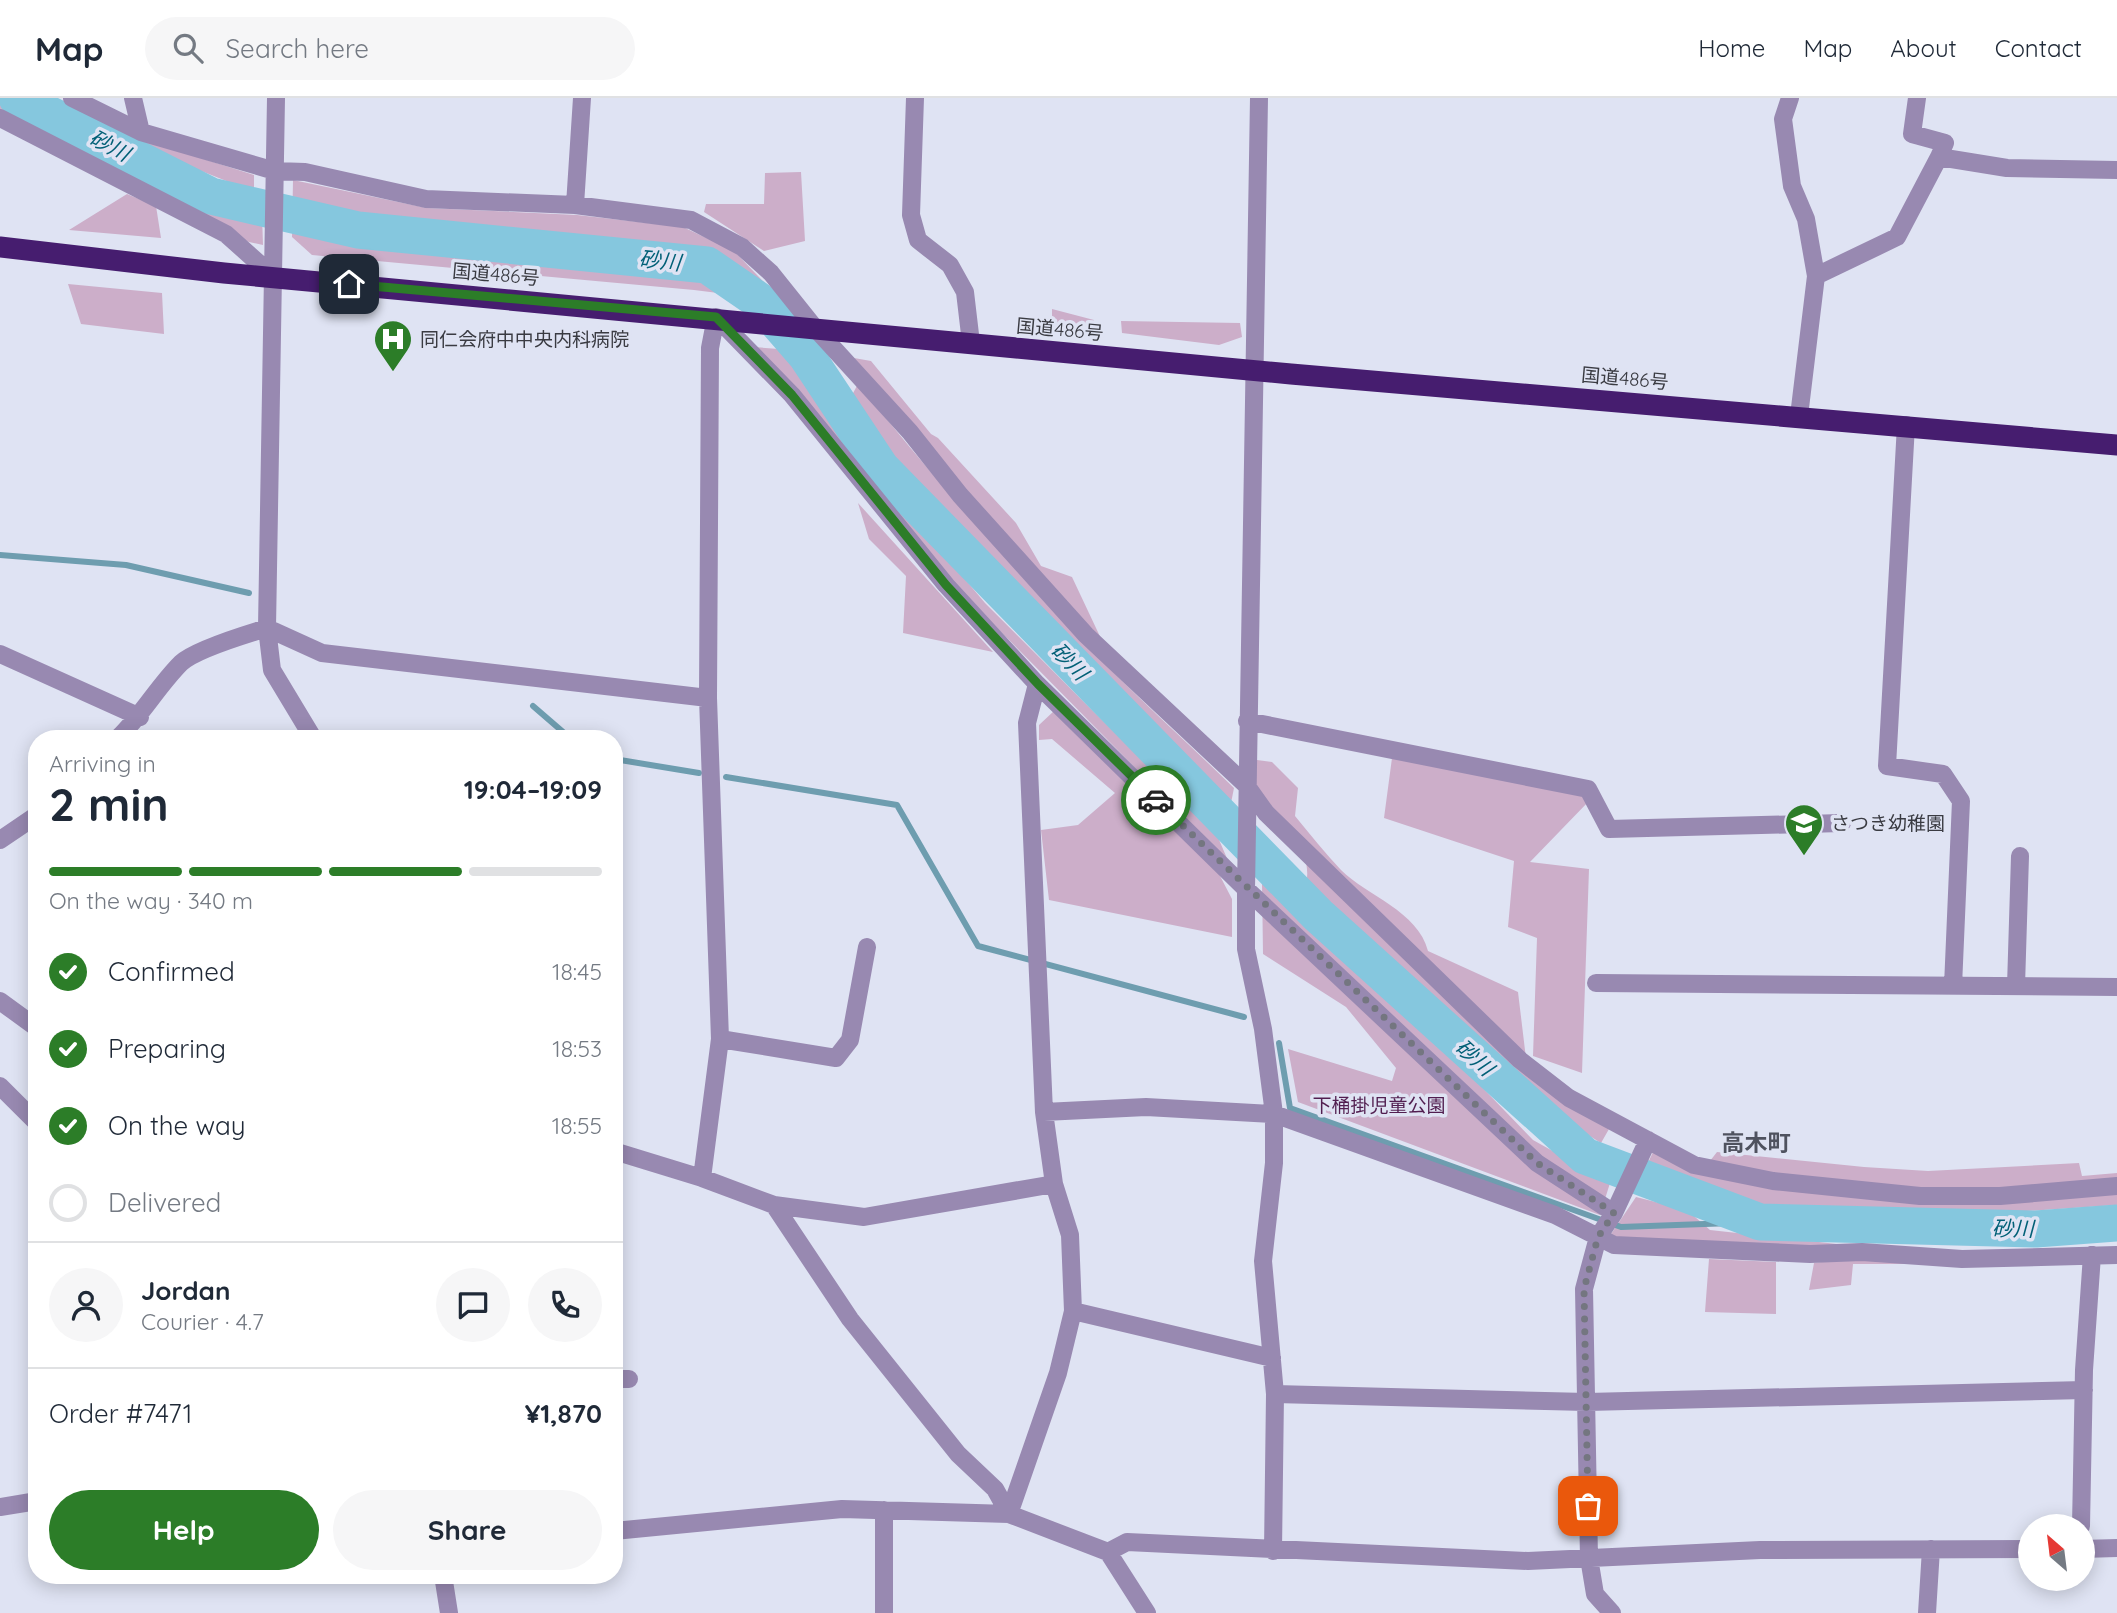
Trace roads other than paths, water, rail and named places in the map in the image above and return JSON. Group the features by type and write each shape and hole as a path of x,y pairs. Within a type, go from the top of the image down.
{"highway":[{"name":"国道486号","path":"0,247 273,276 1256,370 2117,445"}],"street":[{"path":"72,98 142,132 275,171 305,172 426,199 575,205 691,220 742,247 771,273 815,328 910,432 960,495 1086,635 1246,785 1266,813 1520,1060 1569,1098 1694,1165 1746,1175 1920,1196 2000,1196 2117,1186"},
{"path":"133,98 142,132"},
{"path":"276,98 267,628 272,670 308,730"},
{"path":"575,205 582,98"},
{"path":"915,98 911,215 918,240 950,265 965,292 971,343"},
{"path":"1259,98 1256,370 1246,785 1246,949 1263,1029 1274,1114 1274,1163 1264,1261 1275,1394 1273,1550"},
{"path":"1790,98 1783,119 1792,186 1806,219 1815,276 1799,416"},
{"path":"1815,276 1897,237 1945,144 1912,134 1917,98"},
{"path":"0,118 226,234 273,276"},
{"path":"1940,157 2007,168 2117,170"},
{"path":"716,317 792,395 946,585 1038,684 1246,888 1537,1163 1614,1213"},
{"path":"702,1178 720,1039 708,698 710,348 716,317"},
{"path":"1906,425 1887,766 1943,774 1961,801 1953,986"},
{"path":"126,730 140,717 182,661 237,637 267,628 321,653 708,698"},
{"path":"0,654 140,717"},
{"path":"1009,1514 1058,1373 1073,1311 1070,1235 1054,1184 1044,1112 1027,723 1038,684"},
{"path":"1247,721 1588,789 1609,829 1842,823"},
{"path":"0,840 28,822"},
{"path":"2017,986 2020,856"},
{"path":"720,1039 836,1058 850,1040 867,947"},
{"path":"1596,982 2117,987"},
{"path":"0,1001 28,1021"},
{"path":"0,1086 28,1115"},
{"path":"1044,1112 1146,1107 1274,1114 1555,1215 1614,1245 1810,1254 1862,1252 1962,1259 2117,1255"},
{"path":"1612,1613 1595,1594 1589,1558 1584,1289 1598,1237 1614,1213 1648,1140"},
{"path":"623,1155 702,1178 774,1205 864,1217 1054,1184"},
{"path":"774,1205 850,1320 958,1454 995,1489 1009,1514"},
{"path":"2081,1514 2084,1390 2092,1255"},
{"path":"1073,1311 1272,1358"},
{"path":"1275,1394 1587,1402 2084,1390"},
{"path":"0,1507 28,1502"},
{"path":"623,1530 842,1510 1009,1514 1108,1552 1147,1613"},
{"path":"884,1510 884,1613"},
{"path":"1108,1552 1127,1542 1528,1561 1760,1550 2018,1549"},
{"path":"2095,1549 2117,1548"},
{"path":"1927,1613 1931,1549"},
{"path":"444,1584 449,1613"}],"waterway":[{"name":"砂川","path":"17,98 211,196 358,230 707,265 758,300 806,355 881,468 1318,915 1585,1156 1760,1222 2036,1229 2117,1223"},
{"path":"0,555 126,565 249,593"},
{"path":"533,706 561,730"},
{"path":"623,760 699,773"},
{"path":"726,777 897,805 978,946 1244,1017"},
{"path":"1279,1043 1290,1108 1621,1227 1760,1222"}],"place":[{"name":"同仁会府中中央内科病院","path":"393,373"},
{"name":"さつき幼稚園","path":"1804,857"}],"district":[{"name":"高木町","path":"1756,1142"}],"park label":[{"name":"下桶掛児童公園","path":"1379,1105"}]}
